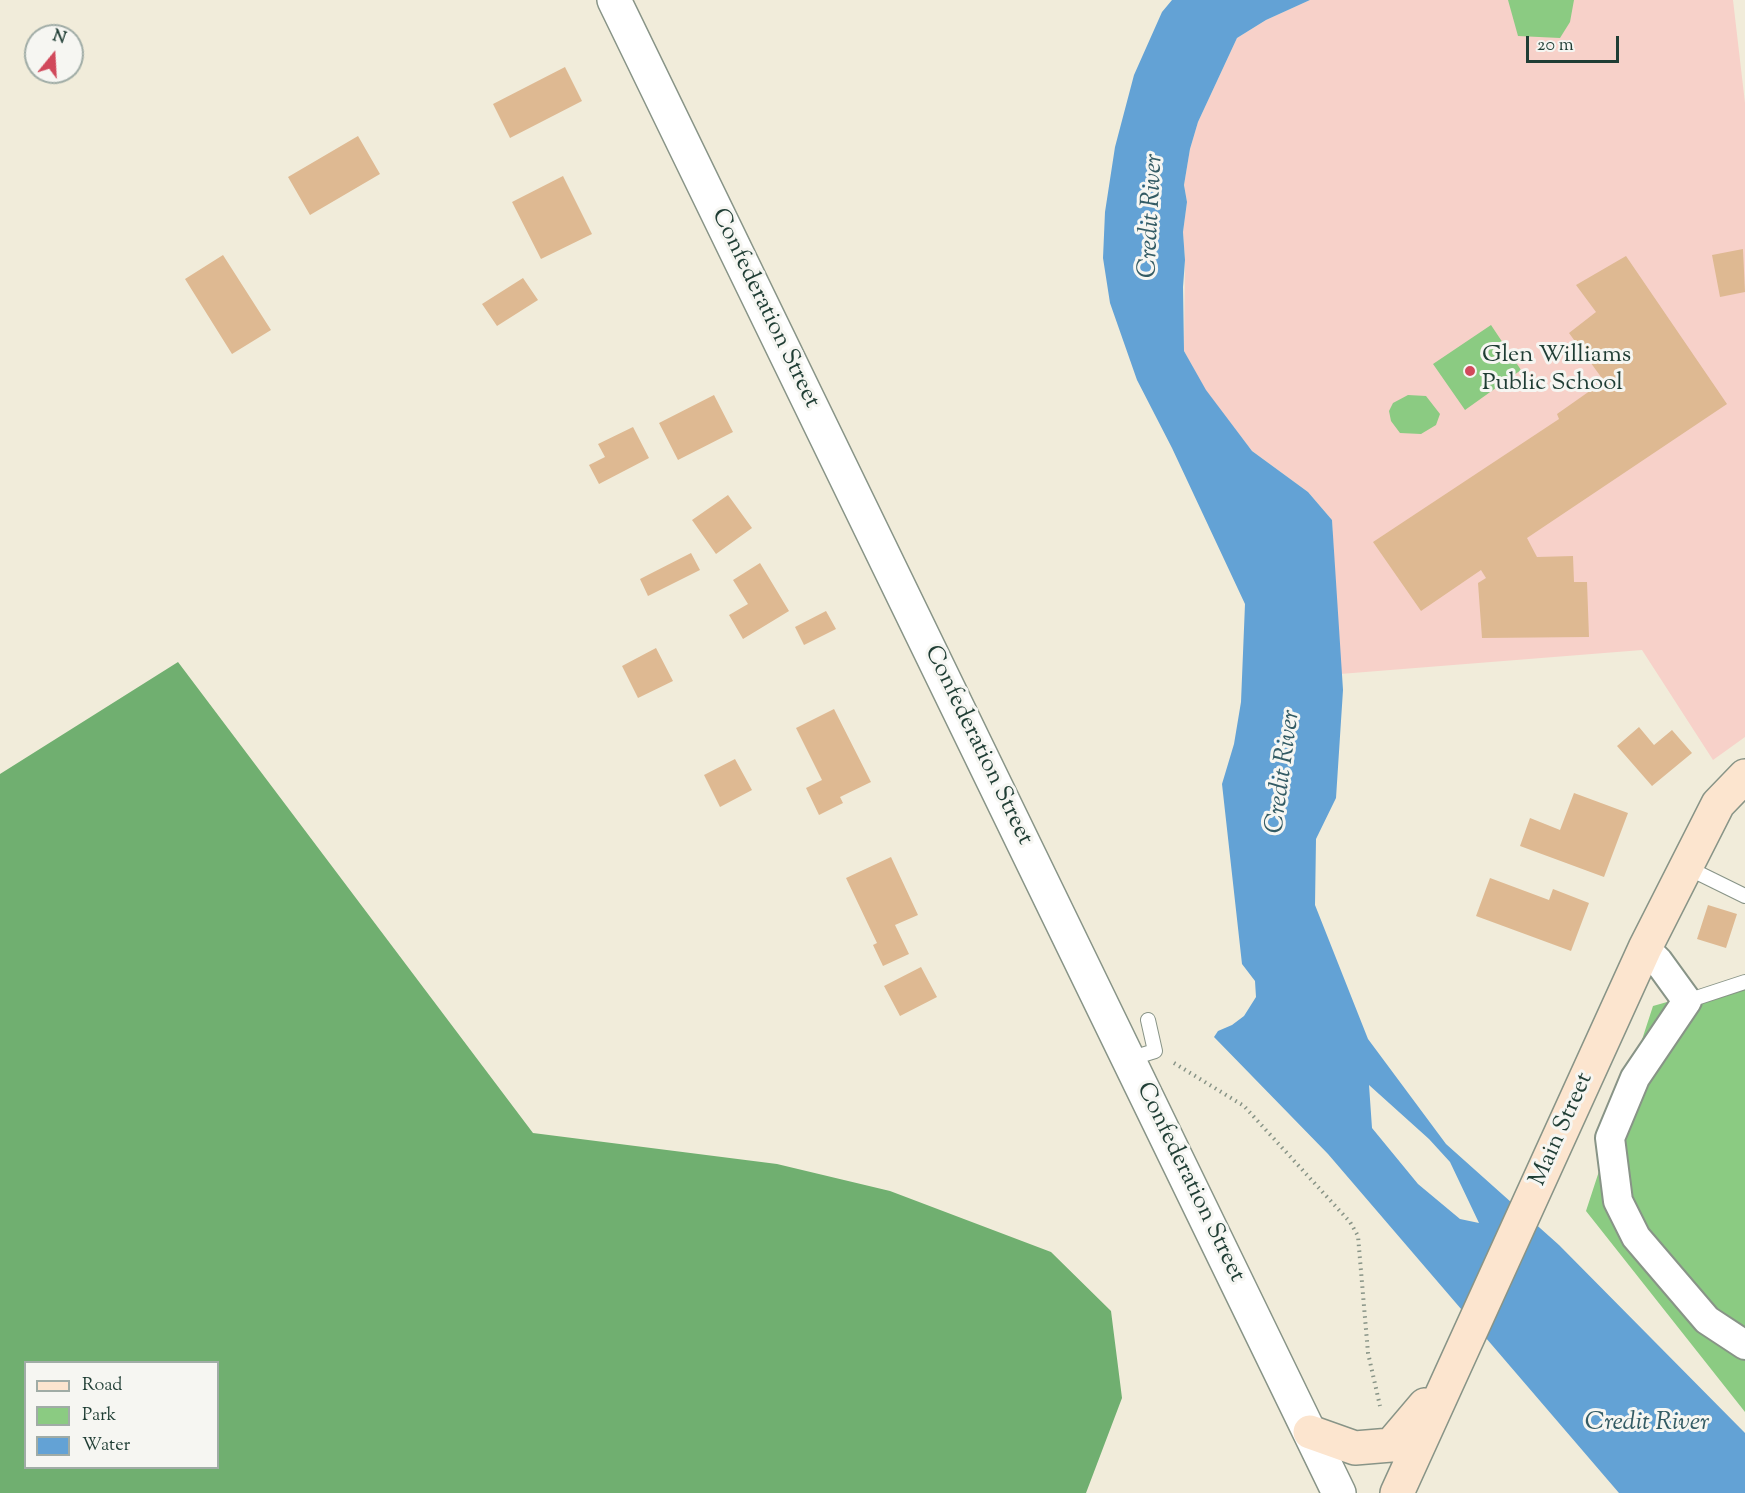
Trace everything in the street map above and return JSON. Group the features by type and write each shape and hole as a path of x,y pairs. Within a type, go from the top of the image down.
{"main road":[{"name":"Main Street","path":"1397,1493 1645,948 1718,804 1745,776"},
{"path":"1310,1432 1355,1448 1391,1445 1450,1377"}],"street":[{"name":"Confederation Street","path":"614,0 1142,1055 1339,1493"},
{"path":"1645,948 1658,961 1687,1001 1635,1078 1610,1138 1618,1201 1636,1237 1707,1320 1745,1345"}],"lane":[{"path":"1686,867 1745,896"},
{"path":"1687,1001 1745,982"},
{"path":"1142,1055 1148,1020"}],"path":[{"path":"1142,1055 1244,1106 1350,1222 1358,1236 1368,1353 1382,1414"}],"shaded area":[{"name":"Glen Williams Public School","path":"1310,0 1733,0 1745,103 1745,737 1713,760 1642,650 1340,674 1332,520 1308,492 1252,451 1206,391 1184,351 1183,232 1187,202 1184,185 1190,149 1198,122 1237,38 1266,20"}],"green space":[{"path":"1508,0 1574,0 1570,22 1560,38 1518,36"},
{"path":"1491,325 1521,370 1465,410 1433,364"},
{"path":"1408,395 1426,396 1440,414 1436,425 1421,434 1400,433 1391,421 1389,411 1393,403"},
{"path":"178,662 533,1133 777,1164 890,1191 1051,1252 1111,1311 1122,1398 1086,1493 0,1493 0,774"},
{"path":"1745,980 1745,1412 1586,1211 1653,1006"}],"water":[{"name":"Credit River","path":"1172,0 1310,0 1266,20 1237,38 1198,122 1190,149 1184,185 1187,202 1183,232 1185,260 1183,287 1184,351 1206,390 1252,451 1308,492 1332,520 1343,690 1336,798 1316,839 1315,905 1368,1039 1446,1144 1559,1245 1745,1433 1745,1493 1619,1493 1328,1154 1214,1037 1218,1031 1244,1016 1256,997 1255,981 1242,964 1222,784 1234,744 1241,702 1245,604 1172,448 1137,380 1110,303 1103,258 1105,212 1115,147 1134,75 1162,12","holes":["1369,1085 1429,1139 1450,1162 1479,1223 1460,1219 1418,1184 1372,1128"]}],"building":[{"path":"565,67 582,101 510,138 493,104"},
{"path":"358,136 380,174 310,215 288,177"},
{"path":"563,176 592,234 541,259 512,202"},
{"path":"1743,249 1745,292 1720,297 1712,255"},
{"path":"223,255 271,330 232,354 185,279"},
{"path":"1626,256 1727,404 1527,538 1537,557 1573,556 1574,582 1587,582 1589,637 1482,638 1478,583 1486,578 1481,570 1421,611 1373,542 1559,419 1557,414 1604,381 1569,333 1596,312 1576,285"},
{"path":"523,278 538,300 497,326 482,304"},
{"path":"714,395 733,432 678,460 659,423"},
{"path":"633,427 649,458 599,484 589,465 605,457 598,444"},
{"path":"728,495 752,528 716,554 692,520"},
{"path":"691,553 700,570 648,596 640,579"},
{"path":"760,563 789,611 743,639 729,615 748,604 733,580"},
{"path":"826,611 836,629 804,645 795,627"},
{"path":"656,648 673,681 638,698 622,666"},
{"path":"834,709 871,782 840,797 843,803 819,815 806,788 822,780 796,728"},
{"path":"1639,727 1654,745 1672,730 1692,753 1652,786 1617,746"},
{"path":"735,759 752,790 720,807 704,775"},
{"path":"1574,793 1628,813 1604,877 1520,846 1530,818 1560,830"},
{"path":"891,857 918,915 895,925 909,954 883,966 873,945 877,943 846,878"},
{"path":"1490,878 1549,900 1553,889 1589,903 1571,951 1476,916"},
{"path":"1708,905 1737,914 1726,948 1697,939"},
{"path":"921,967 937,997 900,1016 884,986"}],"place":[{"name":"Glen Williams Public School","path":"1470,371"}]}
